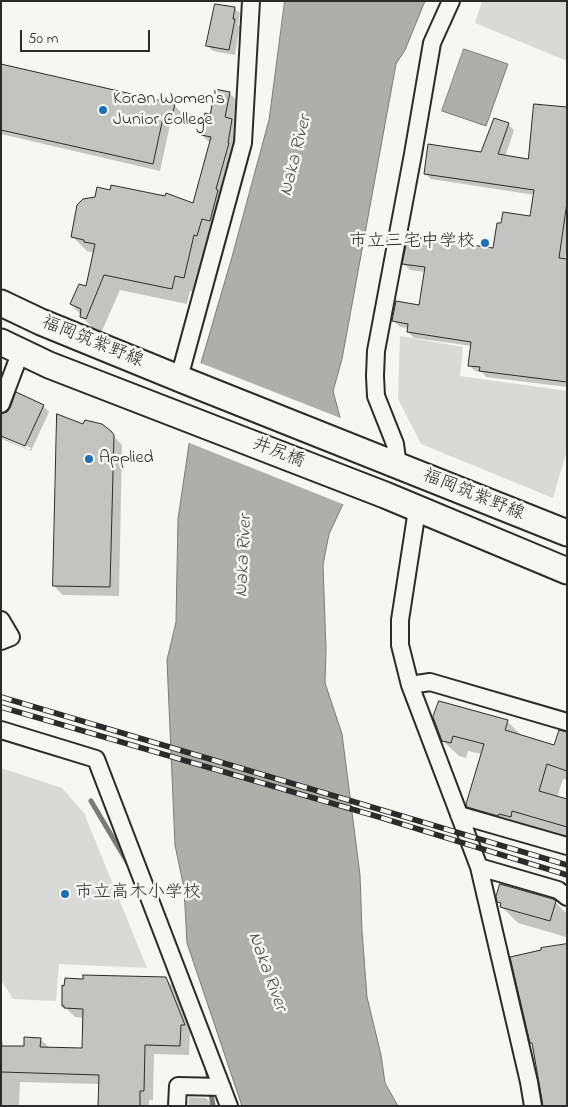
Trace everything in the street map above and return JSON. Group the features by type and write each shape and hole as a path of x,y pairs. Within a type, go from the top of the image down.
{"main road":[{"name":"福岡筑紫野線","path":"1,303 41,322 181,379"},
{"name":"福岡筑紫野線","path":"11,346 49,365 171,413"},
{"name":"井尻橋","path":"181,379 389,462"},
{"name":"井尻橋","path":"171,413 385,496"},
{"name":"福岡筑紫野線","path":"389,462 567,533"},
{"name":"福岡筑紫野線","path":"385,496 567,571"}],"street":[{"path":"181,379 243,143 251,1"},
{"path":"389,462 395,444 376,396 376,351 432,43 451,1"},
{"path":"1,404 11,346"},
{"path":"417,510 400,620 400,645 410,685 478,866 533,1106"},
{"path":"1,620 11,637 1,641"},
{"path":"410,685 430,682 567,722"},
{"path":"1,730 96,759 229,1106"},
{"path":"459,814 567,846"},
{"path":"478,866 558,890 567,897"},
{"path":"177,1106 178,1086 222,1087"}],"shaded area":[{"path":"482,1 567,1 567,61 475,23"},
{"path":"400,336 463,347 460,376 567,391 567,450 553,498 421,444 398,399"},
{"path":"1,768 62,788 84,813 147,968 59,964 56,1001 13,999 1,980"}],"water":[{"name":"Naka River","path":"285,1 425,1 405,50 396,64 342,359 333,391 341,421 343,504 329,534 323,565 326,649 325,683 342,734 360,875 367,997 381,1055 385,1083 398,1106 242,1106 187,943 184,888 175,845 167,660 176,622 178,519 201,363 269,120"},
{"path":"464,49 508,64 486,126 442,111"}],"pier":[{"path":"198,362 343,419 345,505 187,442"}],"building":[{"path":"215,4 235,7 233,19 235,19 229,50 206,46"},
{"path":"1,64 175,104 171,120 163,118 153,164 1,130"},
{"path":"215,89 230,92 225,117 232,119 229,143 216,189 218,190 210,221 202,219 197,236 194,235 184,278 175,276 172,289 104,275 86,319 80,317 81,309 70,304 79,284 86,286 95,244 71,237 77,205 83,199 95,197 97,187 110,190 111,185 165,196 166,193 193,203 211,137 201,135 205,113 210,114"},
{"path":"534,104 567,107 567,202 559,258 567,259 567,382 479,371 480,367 468,366 471,342 407,332 408,324 392,321 396,301 419,305 425,267 402,264 408,236 493,248 497,223 501,223 503,212 530,216 534,190 424,174 428,144 481,152 494,118 509,123 498,154 528,159"},
{"path":"16,392 44,405 25,446 1,436 1,414 7,412 10,408"},
{"path":"57,414 83,424 85,420 102,424 114,435 110,587 53,586"},
{"path":"439,701 508,720 505,730 554,745 559,730 567,732 567,771 547,764 539,791 567,799 567,827 512,811 511,817 499,814 498,816 467,807 466,804 484,744 453,736 451,743 442,741 433,717"},
{"path":"500,884 556,901 550,921 500,907 501,903 497,902 496,897"},
{"path":"567,944 567,1106 543,1106 532,1043 530,1043 510,957 541,950 541,948"},
{"path":"83,975 166,977 185,1025 181,1025 180,1046 145,1045 144,1091 140,1091 140,1106 98,1106 99,1075 1,1072 1,1046 24,1046 24,1037 41,1038 40,1047 82,1048 83,1009 64,1008 62,1006 62,985 64,986 65,978 83,979"}],"waterway":[{"path":"91,801 129,865"},
{"path":"207,1068 213,1106"}],"railway":[{"path":"1,697 567,865"},
{"path":"1,707 379,817 567,875"}],"place":[{"name":"Koran Women's Junior College","path":"103,110"},
{"name":"市立三宅中学校","path":"485,243"},
{"name":"Applied","path":"89,459"},
{"name":"市立高木小学校","path":"65,894"}]}
